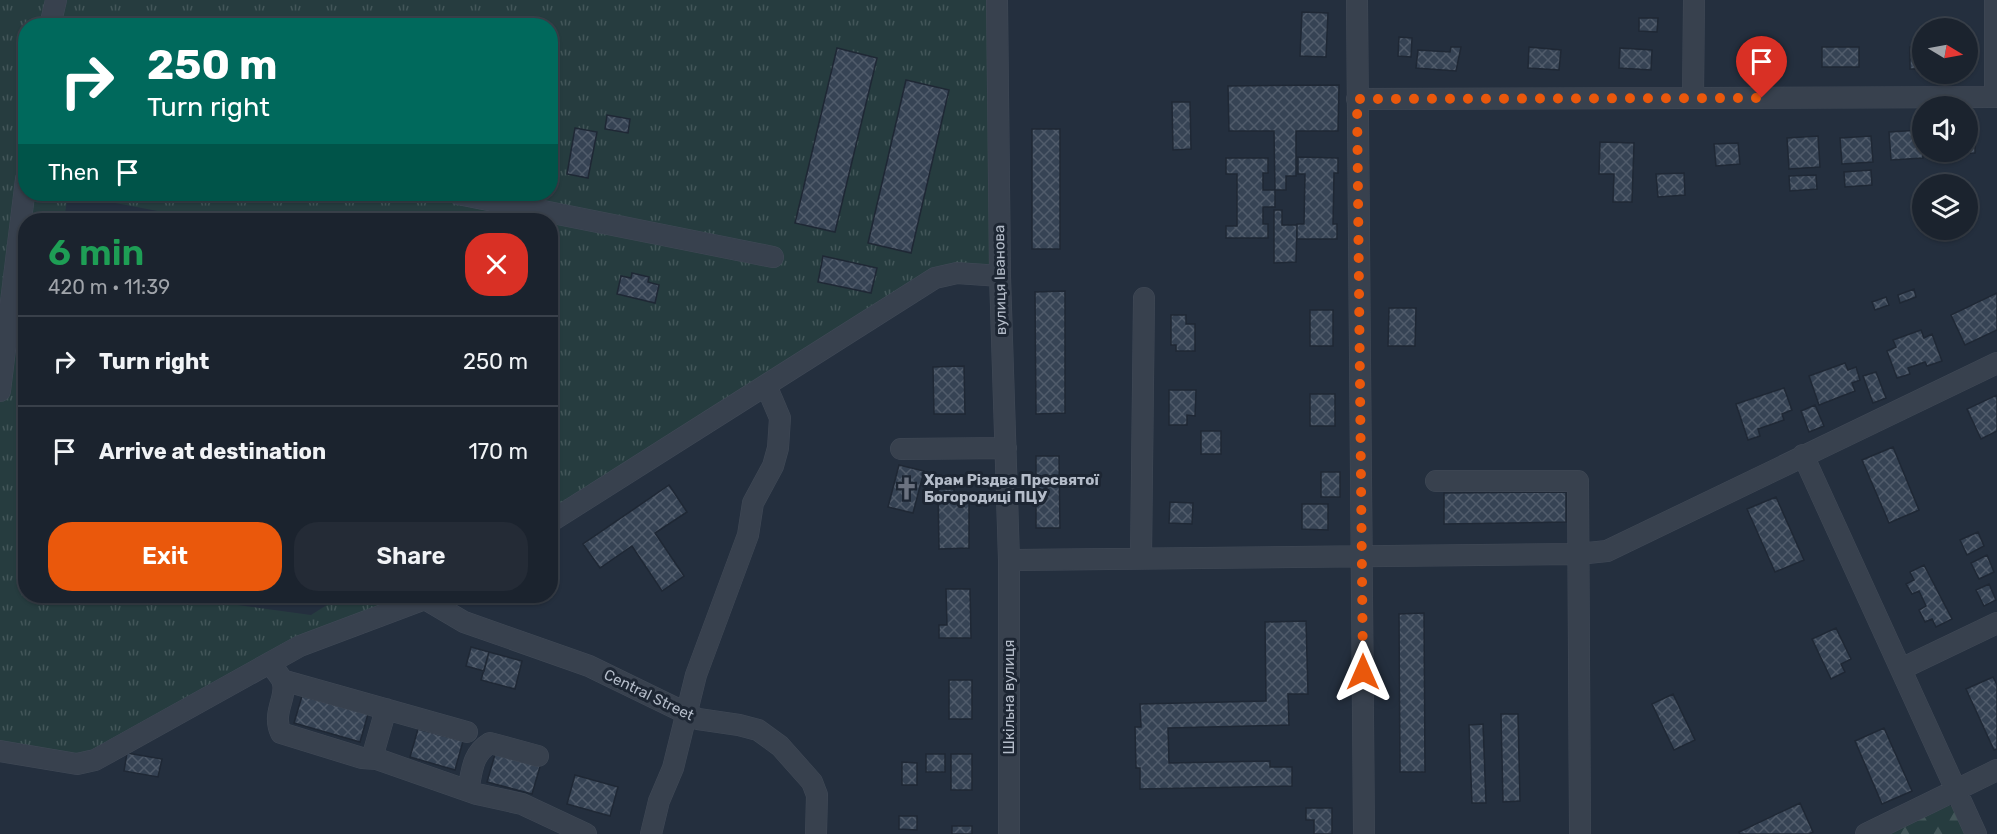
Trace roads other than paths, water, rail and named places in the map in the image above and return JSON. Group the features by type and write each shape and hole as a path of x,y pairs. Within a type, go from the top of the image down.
{"street":[{"path":"53,18 56,0"},
{"name":"вулиця Іванова","path":"997,0 1000,276 1009,560"},
{"path":"1357,0 1364,834"},
{"path":"1693,99 1694,0"},
{"path":"1357,99 1996,97 1995,0"},
{"path":"493,201 553,213"},
{"path":"558,214 773,257"},
{"path":"0,391 18,243"},
{"path":"558,517 934,278 957,273 1000,276"},
{"path":"1141,558 1144,298"},
{"path":"1009,560 1578,554 1607,551 1997,363"},
{"path":"651,834 659,801 673,768 696,675 748,535 753,503 773,466 778,448 780,418 766,385"},
{"path":"901,449 1006,448"},
{"path":"1803,455 1976,834"},
{"path":"1436,481 1578,481 1580,834"},
{"name":"Шкільна вулиця","path":"1009,560 1009,834"},
{"path":"0,751 77,764 95,760 276,671 300,646 413,603"},
{"name":"Central Street","path":"437,603 464,622 589,666 698,719 758,730 780,746 812,782 817,795 816,834"},
{"path":"1901,669 1997,623"},
{"path":"276,671 386,709 467,732"},
{"path":"276,671 283,687 276,716 281,733 372,759 468,791 522,804 586,834"},
{"path":"372,759 386,709"},
{"path":"468,791 475,757 480,749 490,743 537,756"},
{"path":"1866,834 1997,770"}],"place":[{"name":"Храм Різдва Пресвятої Богородиці ПЦУ","path":"906,489"}]}
